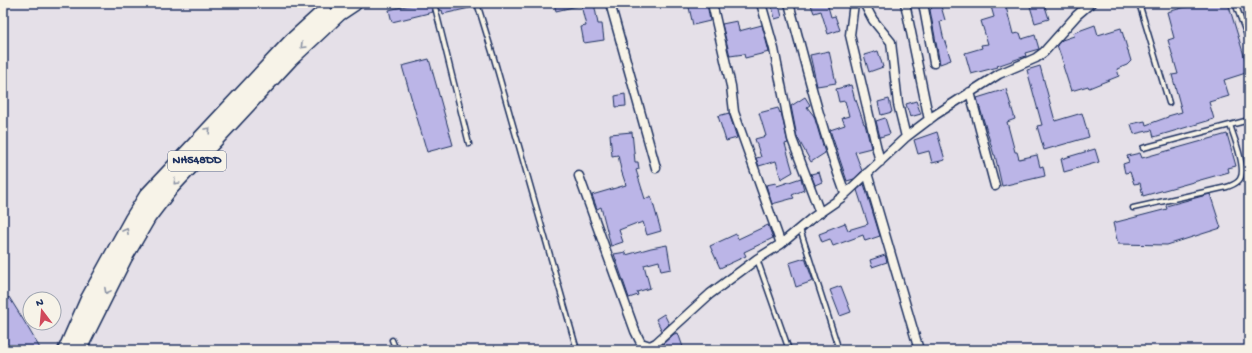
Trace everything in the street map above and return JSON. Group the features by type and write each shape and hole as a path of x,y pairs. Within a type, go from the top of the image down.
{"highway":[{"name":"NH548DD","path":"78,350 124,258 148,217 171,187 286,55 292,41 336,3"},
{"name":"NH548DD","path":"66,350 89,298 147,196 286,55 354,3"}],"street":[{"path":"610,3 656,168"},
{"path":"712,3 731,86 734,112 781,244"},
{"path":"761,3 774,49 792,139 820,213"},
{"path":"789,3 814,98 845,193"},
{"path":"854,3 850,35 880,162"},
{"path":"864,3 873,20 891,42 898,104 906,137"},
{"path":"905,3 929,120"},
{"path":"922,3 934,63"},
{"path":"579,176 635,331 641,344 647,348 656,343 710,294 757,259 781,244 845,193 906,137 970,92 1000,74 1036,58 1044,52 1077,15 1091,3"},
{"path":"970,92 995,186"},
{"path":"868,173 919,350"}],"lane":[{"path":"434,3 469,144"},
{"path":"477,3 577,350"},
{"path":"1138,3 1169,103"},
{"path":"1235,3 1249,41"},
{"path":"1143,148 1249,120"},
{"path":"1133,208 1227,187 1236,183 1241,178 1242,170 1241,161 1230,125"},
{"path":"800,229 839,350"},
{"path":"757,259 789,350"},
{"path":"392,340 396,350"}],"building":[{"path":"418,3 431,3 433,12 392,22 389,10"},
{"path":"438,3 474,3 474,7 443,14 442,10 440,11"},
{"path":"554,3 577,3 577,6 556,11"},
{"path":"594,3 598,24 602,24 604,40 584,43 581,27 586,26 581,5"},
{"path":"688,3 707,3 710,21 693,25"},
{"path":"817,3 827,3 831,17 835,16 840,30 828,34 821,11 814,13 811,5"},
{"path":"929,3 940,3 945,20 940,22 951,60 940,64 930,10 932,8"},
{"path":"990,3 1005,3 1013,34 1020,33 1022,39 1035,35 1039,49 1025,53 1026,56 997,66 998,67 971,74 965,53 982,48 981,45 988,44 981,21 994,17"},
{"path":"1029,3 1044,3 1049,19 1035,23"},
{"path":"1201,3 1228,3 1249,72 1224,80 1229,96 1209,102 1214,119 1154,137 1152,130 1134,134 1131,124 1145,121 1146,125 1182,112 1172,75 1178,74 1168,40 1174,38 1167,12"},
{"path":"779,5 782,17 775,19 772,6"},
{"path":"737,21 739,31 762,25 769,52 745,58 744,54 730,56 722,24"},
{"path":"1095,25 1098,35 1121,28 1131,61 1127,65 1117,69 1119,76 1089,88 1088,86 1071,91 1057,45 1062,40 1074,36 1073,33"},
{"path":"829,51 836,83 817,86 810,55"},
{"path":"878,51 883,67 869,72 864,55"},
{"path":"429,59 453,145 427,152 402,66"},
{"path":"1040,66 1055,121 1082,113 1089,137 1044,150 1037,126 1042,125 1027,70"},
{"path":"851,85 855,100 865,124 871,148 855,152 862,171 854,179 847,181 830,130 845,125 842,118 849,116 845,101 839,102 836,89"},
{"path":"1006,89 1015,119 1007,122 1015,152 1017,152 1019,159 1037,155 1040,167 1043,166 1045,176 1002,186 995,155 977,98"},
{"path":"625,94 626,106 616,107 615,96"},
{"path":"805,97 810,105 807,107 814,116 825,153 811,162 797,137 791,106"},
{"path":"889,99 892,112 881,115 878,102"},
{"path":"916,101 921,114 910,117 906,104"},
{"path":"778,108 780,113 781,112 788,143 785,144 793,172 781,179 776,161 759,166 756,158 761,157 755,139 766,136 759,113"},
{"path":"729,113 737,138 726,141 718,116"},
{"path":"885,118 890,134 880,137 876,121"},
{"path":"632,132 635,162 638,162 639,169 636,170 645,199 651,196 661,231 647,235 643,222 637,223 619,230 623,242 611,246 601,207 597,209 592,195 626,185 618,155 612,156 610,134"},
{"path":"937,132 945,160 932,163 929,151 918,154 914,140"},
{"path":"1227,134 1236,166 1228,168 1229,172 1143,196 1140,183 1134,184 1130,172 1125,173 1123,164 1129,162 1127,156 1140,153 1142,158"},
{"path":"1095,149 1099,162 1064,172 1061,159"},
{"path":"819,172 822,182 815,185 811,174"},
{"path":"801,178 804,190 792,195 794,198 772,204 766,185 776,183 777,186"},
{"path":"864,184 880,236 865,241 863,235 833,246 830,239 822,242 819,234 827,230 845,223 848,230 868,224 857,190"},
{"path":"1210,194 1221,228 1167,245 1118,244 1113,223 1167,209 1166,206"},
{"path":"768,225 773,238 744,252 746,256 720,268 710,246 736,234 738,239"},
{"path":"667,245 671,269 661,271 659,261 644,265 650,288 637,292 638,295 629,298 614,254 626,252 626,255"},
{"path":"885,255 887,262 872,267 870,260"},
{"path":"805,258 813,281 796,287 789,263"},
{"path":"841,286 851,312 840,316 830,290"},
{"path":"9,297 22,318 22,331 30,331 41,350 3,350 3,303"},
{"path":"664,314 669,324 662,331 656,319"},
{"path":"678,333 684,350 665,350 663,344 674,334"}]}
